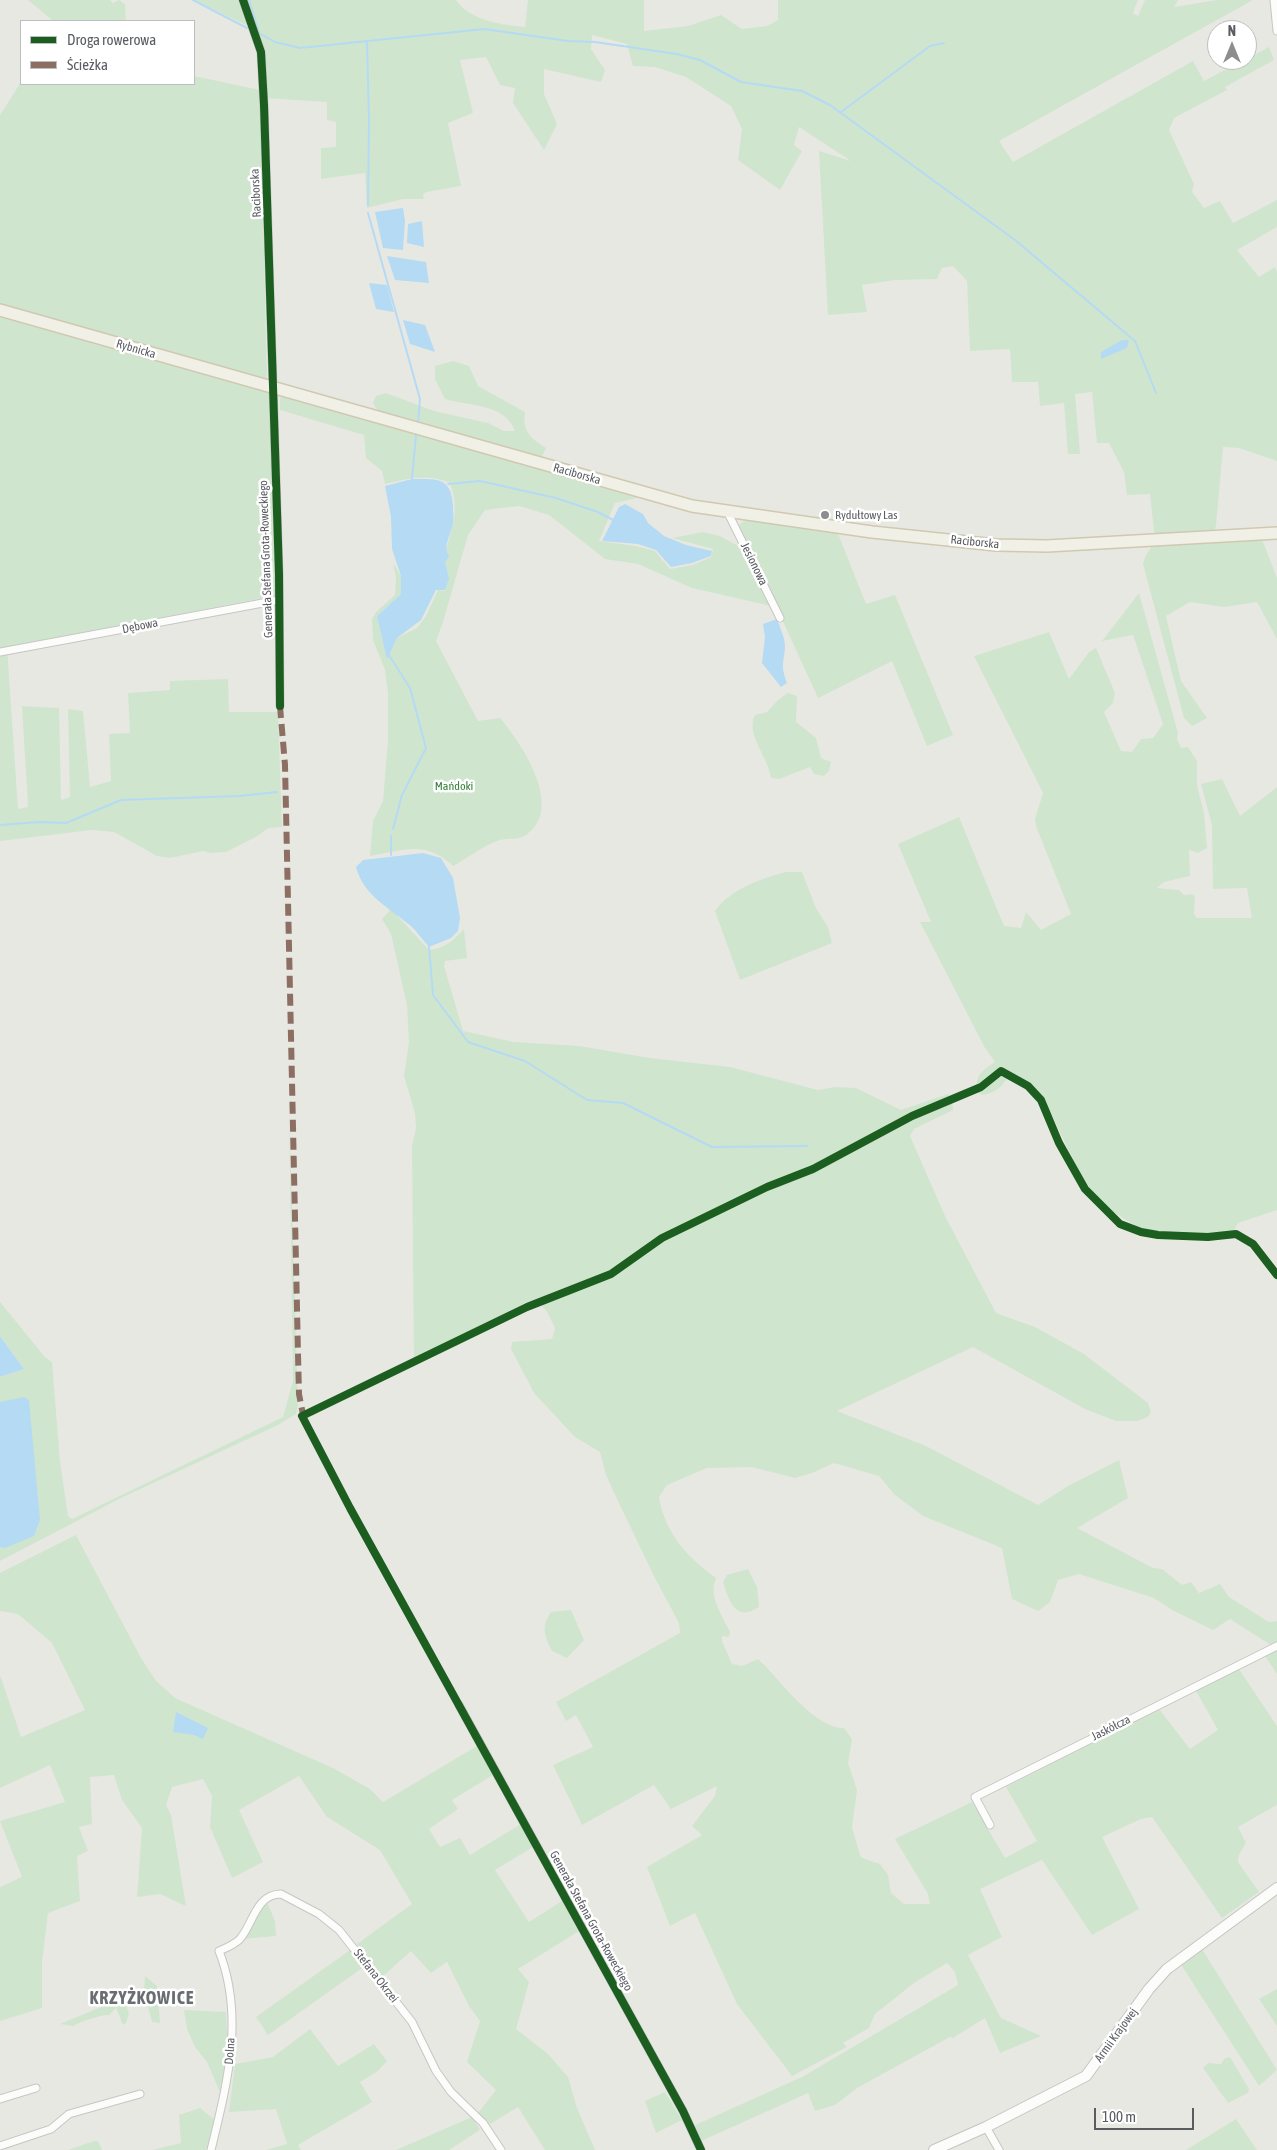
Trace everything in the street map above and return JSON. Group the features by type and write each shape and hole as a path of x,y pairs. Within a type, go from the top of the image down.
{"main road":[{"name":"Rybnicka","path":"0,310 272,388"},
{"name":"Raciborska","path":"272,388 692,506 872,532 996,545 1047,546 1277,533"}],"street":[{"name":"Raciborska","path":"243,0 261,52 269,226 272,388"},
{"path":"1274,0 1277,31"},
{"name":"Generała Stefana Grota-Roweckiego","path":"272,388 279,600 280,706"},
{"name":"Jesionowa","path":"727,511 780,618"},
{"name":"Dębowa","path":"0,652 279,600"},
{"name":"Jaskółcza","path":"990,1825 975,1797 1277,1646"},
{"name":"Generała Stefana Grota-Roweckiego","path":"459,1705 683,2111 701,2150"},
{"name":"Armii Krajowej","path":"934,2150 986,2127 1086,2076 1149,1989 1167,1969 1277,1888"},
{"name":"Stefana Okrzei","path":"219,1951 239,1940 257,1910 271,1895 281,1894 319,1914 339,1930 412,2022 436,2072 450,2092 487,2127 501,2150"},
{"name":"Dolna","path":"211,2150 226,2091 231,2051 230,1984 219,1951"},
{"path":"0,2099 36,2088"},
{"path":"0,2146 51,2130 70,2114 140,2094"},
{"path":"986,2127 999,2150"}],"green space":[{"path":"28,0 110,0 113,3 119,0 125,4 126,20 52,20"},
{"path":"194,0 241,0 250,27"},
{"path":"243,0 456,0 462,7 477,17 496,23 525,27 528,0 644,0 644,31 688,26 721,15 742,29 767,26 778,20 778,0 1138,0 1133,13 1138,16 1145,0 1178,0 1174,7 1217,0 1253,0 1217,20 1207,20 1207,26 999,141 1013,162 1193,61 1204,81 1225,70 1256,70 1225,87 1227,90 1174,118 1169,130 1194,184 1192,192 1204,208 1220,201 1233,223 1277,200 1277,227 1237,250 1259,277 1275,267 1277,272 1277,461 1239,448 1223,447 1216,526 1211,538 1155,541 1150,494 1127,495 1124,472 1109,443 1097,443 1092,392 1075,394 1080,454 1068,454 1064,403 1040,406 1038,382 1012,382 1010,349 970,351 967,281 953,266 942,268 937,279 895,280 862,285 867,312 828,315 819,151 851,161 799,127 794,145 802,151 780,190 738,160 742,129 731,106 686,77 655,67 633,66 627,44 592,35 591,49 605,70 601,82 544,69 544,94 557,124 544,150 513,103 515,88 500,85 486,57 460,60 473,113 448,123 461,186 426,192 423,194 424,199 403,199 367,208 365,173 321,179 321,148 336,147 336,122 327,120 327,102 264,98 261,52"},
{"path":"1269,47 1274,60 1257,69 1257,53"},
{"path":"195,76 260,90 267,381 0,305 0,115 20,84 195,85"},
{"path":"0,314 270,390 278,595 7,647 18,809 28,807 22,706 59,708 61,800 70,797 68,709 83,711 90,787 111,781 109,734 130,733 128,693 170,690 170,681 228,679 229,712 278,712 282,827 268,828 256,837 226,852 211,853 203,851 170,858 157,856 114,832 92,830 0,841"},
{"path":"453,361 469,366 478,386 525,412 524,419 528,433 546,448 539,463 383,419 373,403 376,396 386,393 434,411 488,423 504,431 515,431 504,416 495,411 445,399 435,379 435,366"},
{"name":"Mańdoki","path":"284,395 637,498 615,503 599,541 636,546 655,551 670,569 693,565 711,557 713,549 672,538 703,532 720,536 738,546 771,606 692,588 638,564 605,559 549,515 519,506 485,510 468,535 436,641 478,721 500,718 519,743 528,759 541,793 541,809 537,823 523,837 494,842 453,866 443,858 424,850 404,850 370,856 373,821 383,801 388,740 388,693 385,670 373,640 372,619 377,611 395,595 396,578 393,563 401,576 401,594 377,616 387,659 397,638 417,628 426,616 438,590 445,591 448,577 445,561 455,505 450,483 442,480 418,478 385,484 382,471 366,458 364,435 280,410 280,398"},
{"path":"747,519 837,531 866,604 895,595 953,735 927,746 892,661 818,698 739,525"},
{"path":"1262,539 1277,578 1277,639 1257,602 1224,607 1190,602 1166,616 1181,681 1207,718 1192,726 1184,718 1143,564 1145,557 1152,546"},
{"path":"1139,593 1178,733 1177,739 1181,748 1188,747 1197,761 1197,785 1204,813 1207,848 1198,853 1189,850 1190,876 1164,882 1157,888 1179,890 1184,895 1192,894 1195,896 1194,914 1197,918 1252,918 1247,888 1213,889 1212,825 1201,784 1222,779 1240,816 1277,787 1277,1210 1238,1223 1233,1232 1190,1234 1142,1230 1104,1206 1082,1178 1043,1097 1028,1084 1010,1074 996,1090 983,1095 977,1092 978,1077 995,1062 985,1048 920,922 931,922 898,844 959,817 1004,926 1021,928 1026,912 1041,930 1071,914 1036,826 1035,819 1043,793 974,656 1049,632 1069,679 1089,652 1096,648 1115,693 1113,703 1104,712 1121,751 1132,752 1141,739 1153,738 1163,724 1133,635 1102,641"},
{"path":"788,693 797,696 796,722 816,738 821,758 831,762 829,771 824,776 814,774 810,767 779,779 771,778 755,737 753,722 755,715 767,712 778,700"},
{"path":"786,872 802,872 816,908 828,927 832,943 740,980 715,911 737,891 757,881"},
{"path":"391,909 429,950 444,946 464,929 467,958 445,961 444,966 463,1031 514,1042 579,1046 650,1058 730,1067 818,1090 836,1087 856,1088 901,1110 948,1094 952,1097 953,1110 914,1129 910,1136 945,1216 996,1313 1035,1327 1084,1354 1148,1403 1151,1412 1148,1417 1137,1421 1116,1421 1085,1409 973,1347 837,1411 926,1446 1038,1505 1068,1486 1119,1460 1128,1498 1077,1528 1153,1568 1162,1569 1182,1585 1191,1582 1199,1593 1220,1584 1229,1597 1269,1622 1277,1621 1277,1645 1274,1647 1230,1619 1213,1630 1172,1610 1154,1598 1079,1574 1058,1580 1050,1602 1038,1611 1012,1599 1002,1548 923,1516 895,1495 879,1476 834,1463 795,1478 751,1467 707,1468 667,1485 659,1497 666,1522 687,1553 716,1578 714,1585 715,1599 730,1632 729,1637 722,1636 722,1641 732,1664 742,1666 758,1659 809,1712 833,1726 844,1728 852,1739 848,1763 857,1790 852,1827 860,1855 862,1858 880,1864 888,1875 891,1893 904,1904 930,1904 928,1894 895,1839 972,1802 1005,1858 1037,1841 1006,1787 1159,1709 1190,1749 1218,1730 1195,1689 1239,1669 1277,1726 1277,1805 1238,1827 1246,1843 1239,1855 1238,1862 1259,1892 1222,1918 1152,1817 1141,1819 1102,1837 1139,1909 1092,1935 1042,1860 980,1889 1002,1937 968,1955 1001,2018 1041,2036 1000,2053 985,2018 953,2038 950,2037 857,2088 835,2105 815,2111 808,2093 701,2141 693,2126 802,2077 958,1985 955,1972 947,1963 914,1983 875,2014 869,2028 843,2043 847,2047 792,2076 737,2004 695,1913 670,1926 647,1867 702,1835 692,1826 715,1796 717,1786 671,1809 654,1785 582,1825 553,1765 593,1747 576,1715 566,1721 556,1702 680,1633 679,1623 617,1499 606,1475 600,1452 575,1437 534,1393 511,1349 512,1342 552,1339 555,1328 546,1310 536,1301 527,1302 414,1360 412,1146 416,1128 415,1113 404,1076 409,1042 407,1005 391,934 382,919"},
{"path":"289,1108 298,1406 296,1414 278,1425 123,1497 0,1561 0,1377 24,1369 0,1336 0,1302 45,1357 52,1362 60,1462 68,1516 72,1519 283,1417 293,1381"},
{"path":"76,1535 141,1658 156,1681 175,1698 335,1769 370,1789 383,1802 477,1746 493,1775 452,1800 458,1809 429,1829 440,1847 460,1838 470,1855 521,1824 533,1847 495,1870 529,1922 562,1901 579,1931 518,1969 529,1982 516,2029 548,2054 568,2077 577,2108 595,2150 545,2150 518,2107 490,2124 478,2113 496,2090 467,2062 480,2021 469,2006 447,1962 431,1973 411,1951 381,1978 357,1944 412,1904 380,1850 327,1817 299,1776 239,1810 263,1862 232,1878 210,1827 212,1796 203,1779 172,1787 166,1805 171,1815 186,1906 160,1894 137,1897 142,1828 122,1800 114,1775 90,1777 92,1824 79,1827 88,1851 77,1856 80,1901 48,1913 42,1962 42,2008 0,2021 0,1887 22,1877 0,1821 65,1802 50,1765 0,1788 0,1675 21,1737 85,1710 52,1643 18,1614 0,1611 0,1573"},
{"path":"748,1569 757,1587 759,1607 744,1612 734,1607 723,1582 727,1575"},
{"path":"571,1610 584,1640 567,1658 552,1651 547,1640 545,1627 551,1612"},
{"path":"1277,1649 1277,1674 1265,1656"},
{"path":"267,1902 275,1921 276,1936 243,1939"},
{"path":"1202,1949 1277,2070 1259,2086 1180,1963"},
{"path":"350,1950 365,1966 268,2035 256,2017"},
{"path":"145,1976 157,1986 160,2023 152,2022 144,1990"},
{"path":"1277,1989 1277,2026 1259,1999"},
{"path":"123,1998 129,2013 126,2023 123,2025 116,2008 109,2015 73,2026 60,2024"},
{"path":"184,2010 226,2012 228,2051 220,2092 207,2062 195,2047 187,2029"},
{"path":"310,2029 338,2066 374,2044 387,2061 378,2071 360,2082 372,2102 298,2145 301,2150 266,2150 287,2144 276,2109 229,2112 235,2064 273,2057"},
{"path":"1230,2057 1249,2089 1248,2093 1228,2103 1203,2068 1208,2063 1221,2064 1225,2058"},
{"path":"665,2092 682,2120 656,2133 645,2101"},
{"path":"200,2108 215,2120 206,2150 152,2150 181,2143 179,2115"},
{"path":"472,2117 480,2130 449,2150 396,2150"},
{"path":"1236,2119 1257,2150 1186,2150"},
{"path":"98,2141 102,2150 68,2150"}],"water":[{"path":"403,208 405,221 403,250 383,248 375,212"},
{"path":"422,221 424,247 407,243 408,224"},
{"path":"387,256 426,262 429,283 395,280"},
{"path":"369,283 387,285 394,312 376,309"},
{"path":"403,320 425,325 435,352 410,344"},
{"path":"1122,340 1129,340 1127,348 1101,359 1101,352"},
{"path":"412,479 441,481 449,489 452,496 453,524 447,545 449,557 445,562 449,579 445,590 436,590 421,620 397,638 387,660 377,616 401,594 401,576 392,549 391,517 385,486"},
{"path":"625,504 643,514 648,523 664,536 686,545 712,551 711,556 692,563 671,567 656,550 638,544 602,541 619,507"},
{"path":"777,619 785,647 783,668 787,683 781,687 762,663 765,637 763,624"},
{"path":"423,853 441,858 453,878 460,918 458,931 451,938 429,947 411,926 386,907 364,886 356,867 363,860"},
{"path":"0,1336 24,1369 0,1377"},
{"path":"24,1397 29,1400 40,1520 34,1536 5,1548 0,1547 0,1402"},
{"path":"176,1712 208,1728 203,1739 194,1735 173,1732"}],"waterway":[{"path":"193,0 247,28"},
{"path":"249,0 259,33 275,42 300,48 484,29 677,54 700,60 741,82 802,91 830,105 1015,240 1135,341 1156,393"},
{"path":"367,41 369,120 368,205"},
{"path":"841,112 930,46 944,43"},
{"path":"368,213 420,399 418,423"},
{"path":"412,479 416,435"},
{"path":"448,484 480,481 556,498 598,512 613,520"},
{"path":"389,655 410,688 426,748 402,795 393,829"},
{"path":"0,825 39,822 66,823 121,800 239,796 277,792"},
{"path":"391,836 391,855"},
{"path":"429,947 433,995 468,1042 525,1061 587,1100 623,1103 712,1147 807,1146"}],"marked path":[{"path":"280,706 285,765 299,1394 304,1420"}],"cycle path":[{"path":"243,0 261,52 264,105 279,574 280,706"},
{"path":"701,2150 683,2111 350,1508 302,1416 527,1307 611,1274 662,1238 767,1187 813,1169 912,1116 981,1087 1001,1071 1028,1086 1041,1100 1059,1143 1085,1189 1120,1224 1141,1232 1158,1235 1208,1237 1236,1234 1253,1244 1277,1275"}],"place":[{"name":"Rydułtowy Las","path":"825,515"}],"district":[{"name":"KRZYŻKOWICE","path":"142,1998"}]}
